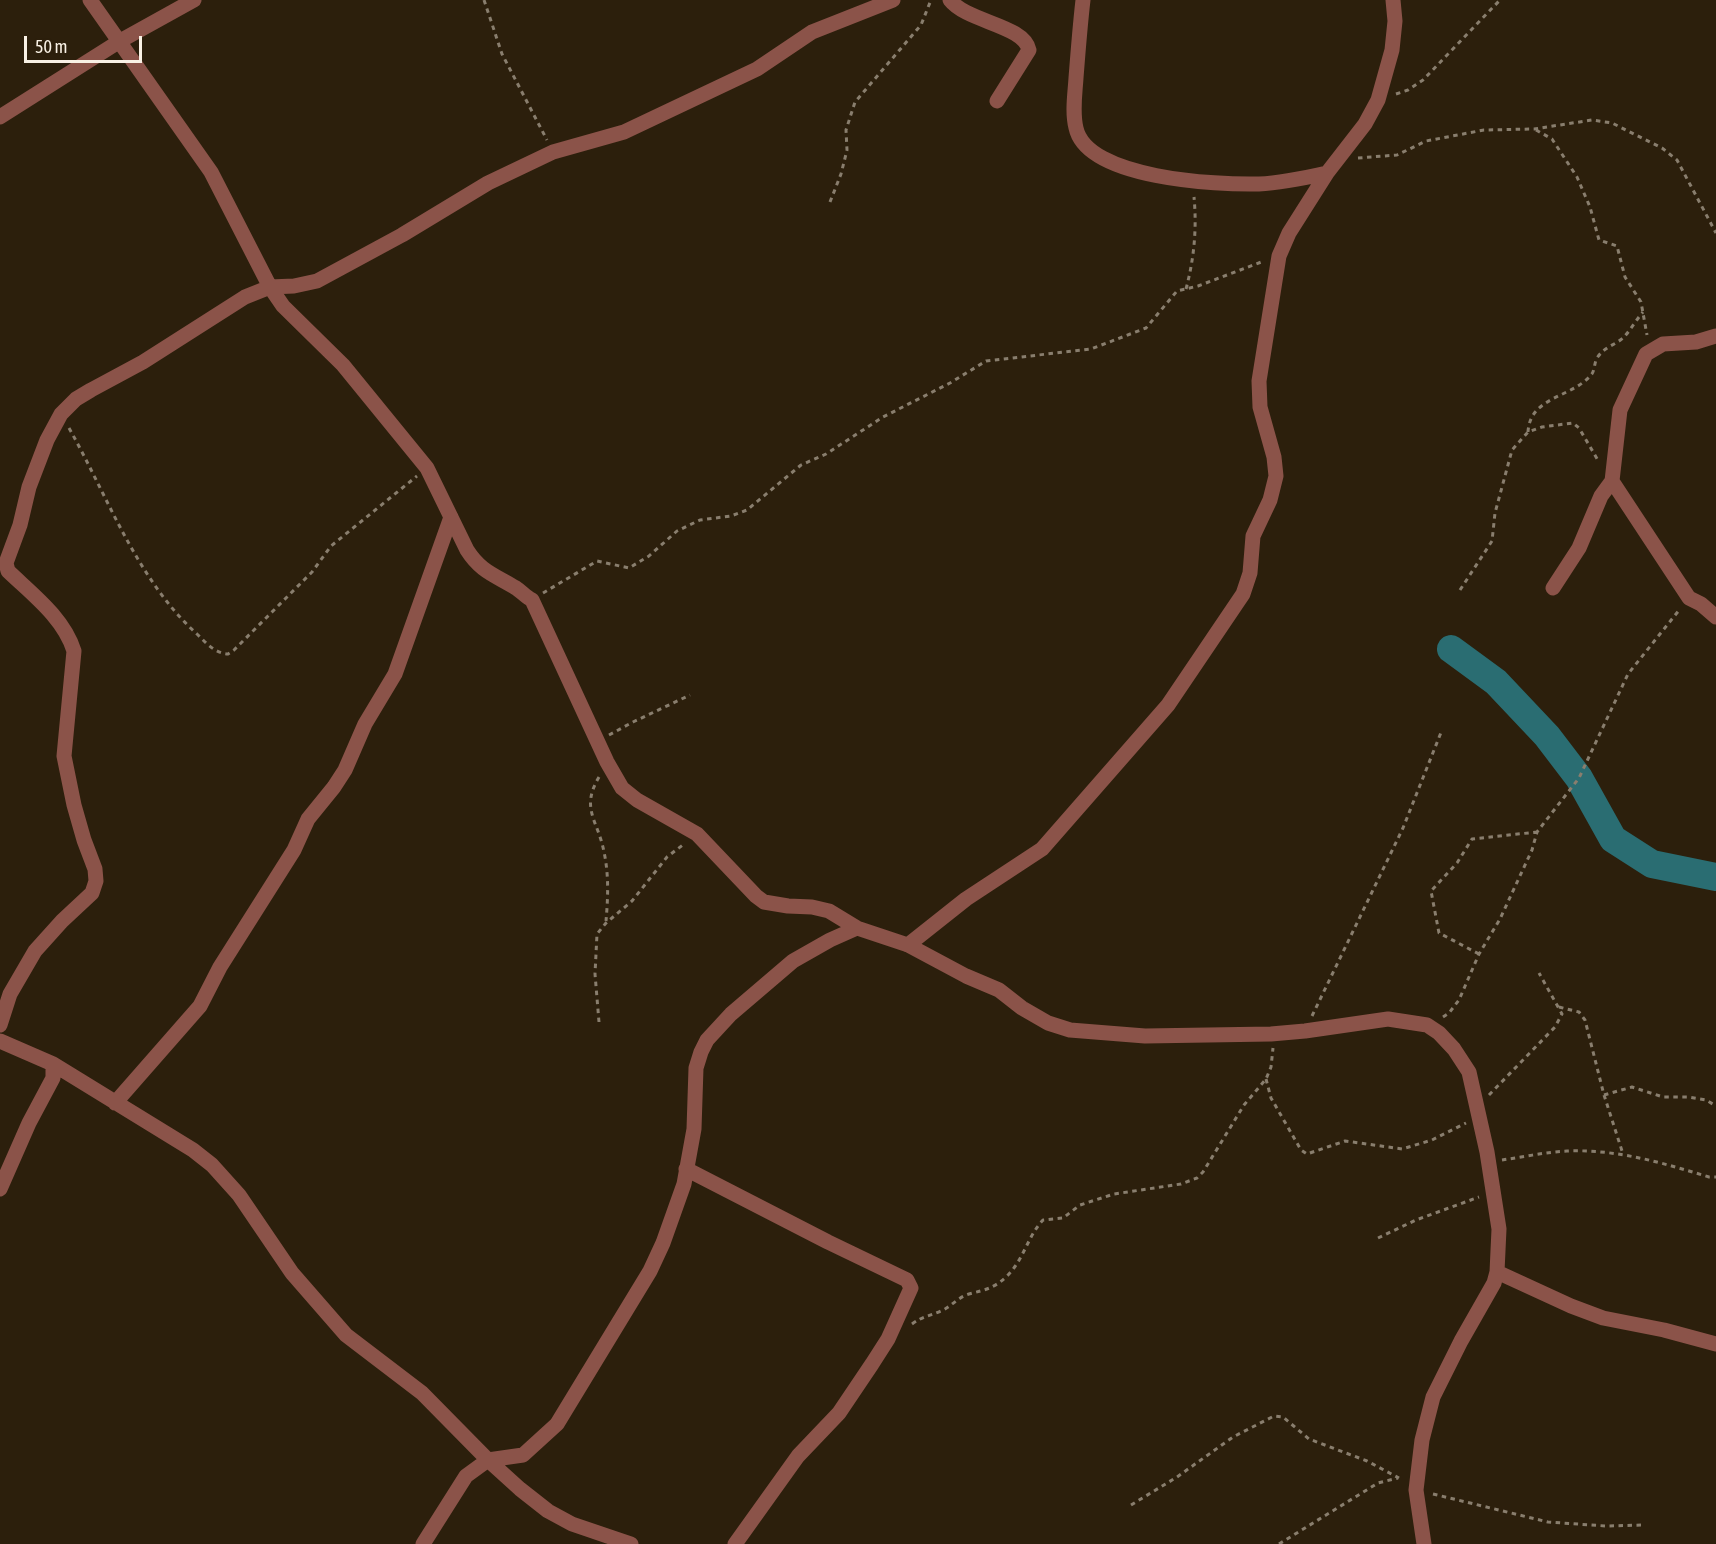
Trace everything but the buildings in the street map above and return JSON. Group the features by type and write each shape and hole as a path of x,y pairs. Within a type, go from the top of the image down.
{"street":[{"path":"90,0 211,172 270,287 283,306 343,365 427,468 475,562 489,574 519,590 532,600 597,742 622,788 637,800 697,834 756,896 764,902 828,911 856,928 908,945 966,976 999,990 1022,1008 1048,1023 1070,1030 1145,1036 1263,1034 1305,1031 1388,1019 1427,1025 1454,1049 1469,1072 1489,1163 1499,1229 1497,1272 1494,1282 1433,1397 1422,1440 1417,1485 1424,1544"},
{"path":"0,117 120,42 194,0"},
{"path":"0,1024 10,994 35,951 92,892 96,881 74,805 64,756 74,651 65,632 36,597 8,571 6,563 20,525 36,465 61,414 76,399 143,362 245,297 270,287 294,286 317,281 402,235 488,183 553,152 624,132 757,69 812,32 894,0"},
{"path":"950,0 969,14 1014,32 1028,44 1029,50 997,101"},
{"path":"1083,0 1074,104 1076,130 1085,145 1104,160 1133,172 1192,180 1261,184 1327,173"},
{"path":"908,945 966,899 1042,849 1168,705 1243,594 1250,573 1253,536 1270,500 1276,476 1274,457 1260,407 1259,381 1279,256 1289,233 1327,173 1365,124 1378,100 1392,50 1395,21 1393,0"},
{"path":"1553,588 1579,548 1601,496 1612,481 1620,410 1646,354 1664,344 1696,342 1716,336"},
{"path":"1612,481 1689,598 1701,604 1716,617"},
{"path":"115,1102 200,1006 220,967 294,850 308,819 340,779 365,724 395,674 451,517"},
{"path":"423,1544 466,1476 488,1460 523,1455 561,1419 650,1271 679,1202 693,1129 696,1068 700,1052 708,1040 731,1014 793,961 856,928"},
{"path":"0,1041 53,1064 153,1124 212,1165 239,1195 292,1273 330,1319 360,1347 422,1393 488,1460 520,1489 560,1519 631,1544"},
{"path":"0,1189 29,1122 53,1078 53,1064"},
{"path":"686,1169 907,1280 912,1288 888,1340 839,1413 798,1456 735,1544"},
{"path":"1497,1272 1596,1316 1664,1330 1716,1344"}],"path":[{"path":"484,0 502,54 553,152"},
{"path":"830,202 847,150 846,130 855,102 921,25 931,0"},
{"path":"1378,100 1408,90 1423,80 1500,0"},
{"path":"1350,159 1397,155 1426,141 1484,130 1534,129 1592,120 1612,123 1662,148 1677,160 1716,233"},
{"path":"1534,129 1552,139 1577,177 1590,207 1599,240 1617,246 1625,277 1641,302 1647,334 1646,354"},
{"path":"1186,289 1195,245 1192,180"},
{"path":"532,600 597,561 629,568 649,556 677,531 700,520 731,516 747,510 801,465 826,454 883,417 950,383 986,361 1090,349 1146,328 1177,291 1279,256"},
{"path":"1528,432 1529,423 1538,408 1554,396 1567,394 1592,375 1598,358 1608,346 1622,339 1643,312"},
{"path":"61,414 88,461 130,545 164,600 214,651 221,654 228,654 234,650 285,601 312,572 331,546 427,468"},
{"path":"1460,590 1492,540 1495,513 1509,459 1520,440 1528,432 1542,427 1573,423 1579,428 1612,481"},
{"path":"1427,1025 1449,1013 1454,1007 1479,954 1500,920 1532,850 1537,832 1579,778 1628,674 1689,598"},
{"path":"597,742 690,695"},
{"path":"1305,1031 1402,828 1442,730"},
{"path":"606,923 608,892 604,852 589,802 592,787 607,762"},
{"path":"1479,954 1439,933 1431,891 1457,863 1472,839 1537,832"},
{"path":"599,1022 596,938 606,923 632,901 667,857 697,834"},
{"path":"1266,1080 1271,1098 1301,1150 1307,1154 1345,1141 1402,1149 1432,1140 1478,1112 1555,1027 1562,1014 1539,974"},
{"path":"1559,1007 1579,1012 1585,1020 1604,1095 1623,1154"},
{"path":"888,1340 922,1316 942,1311 968,1294 979,1293 991,1288 1005,1278 1018,1264 1043,1220 1063,1218 1080,1205 1114,1194 1159,1188 1197,1178 1223,1142 1244,1105 1266,1080 1273,1053 1272,1045 1263,1034"},
{"path":"1604,1095 1632,1087 1663,1097 1688,1096 1706,1100 1716,1106"},
{"path":"1489,1163 1567,1151 1623,1154 1716,1177"},
{"path":"1378,1238 1416,1220 1492,1193"},
{"path":"1131,1505 1177,1477 1233,1437 1274,1416 1283,1417 1309,1439 1367,1461 1417,1485 1548,1522 1606,1526 1644,1525"},
{"path":"1279,1544 1378,1483 1400,1478"}],"waterway":[{"path":"1451,649 1496,682 1547,736 1579,778 1613,839 1652,864 1716,877"}]}
